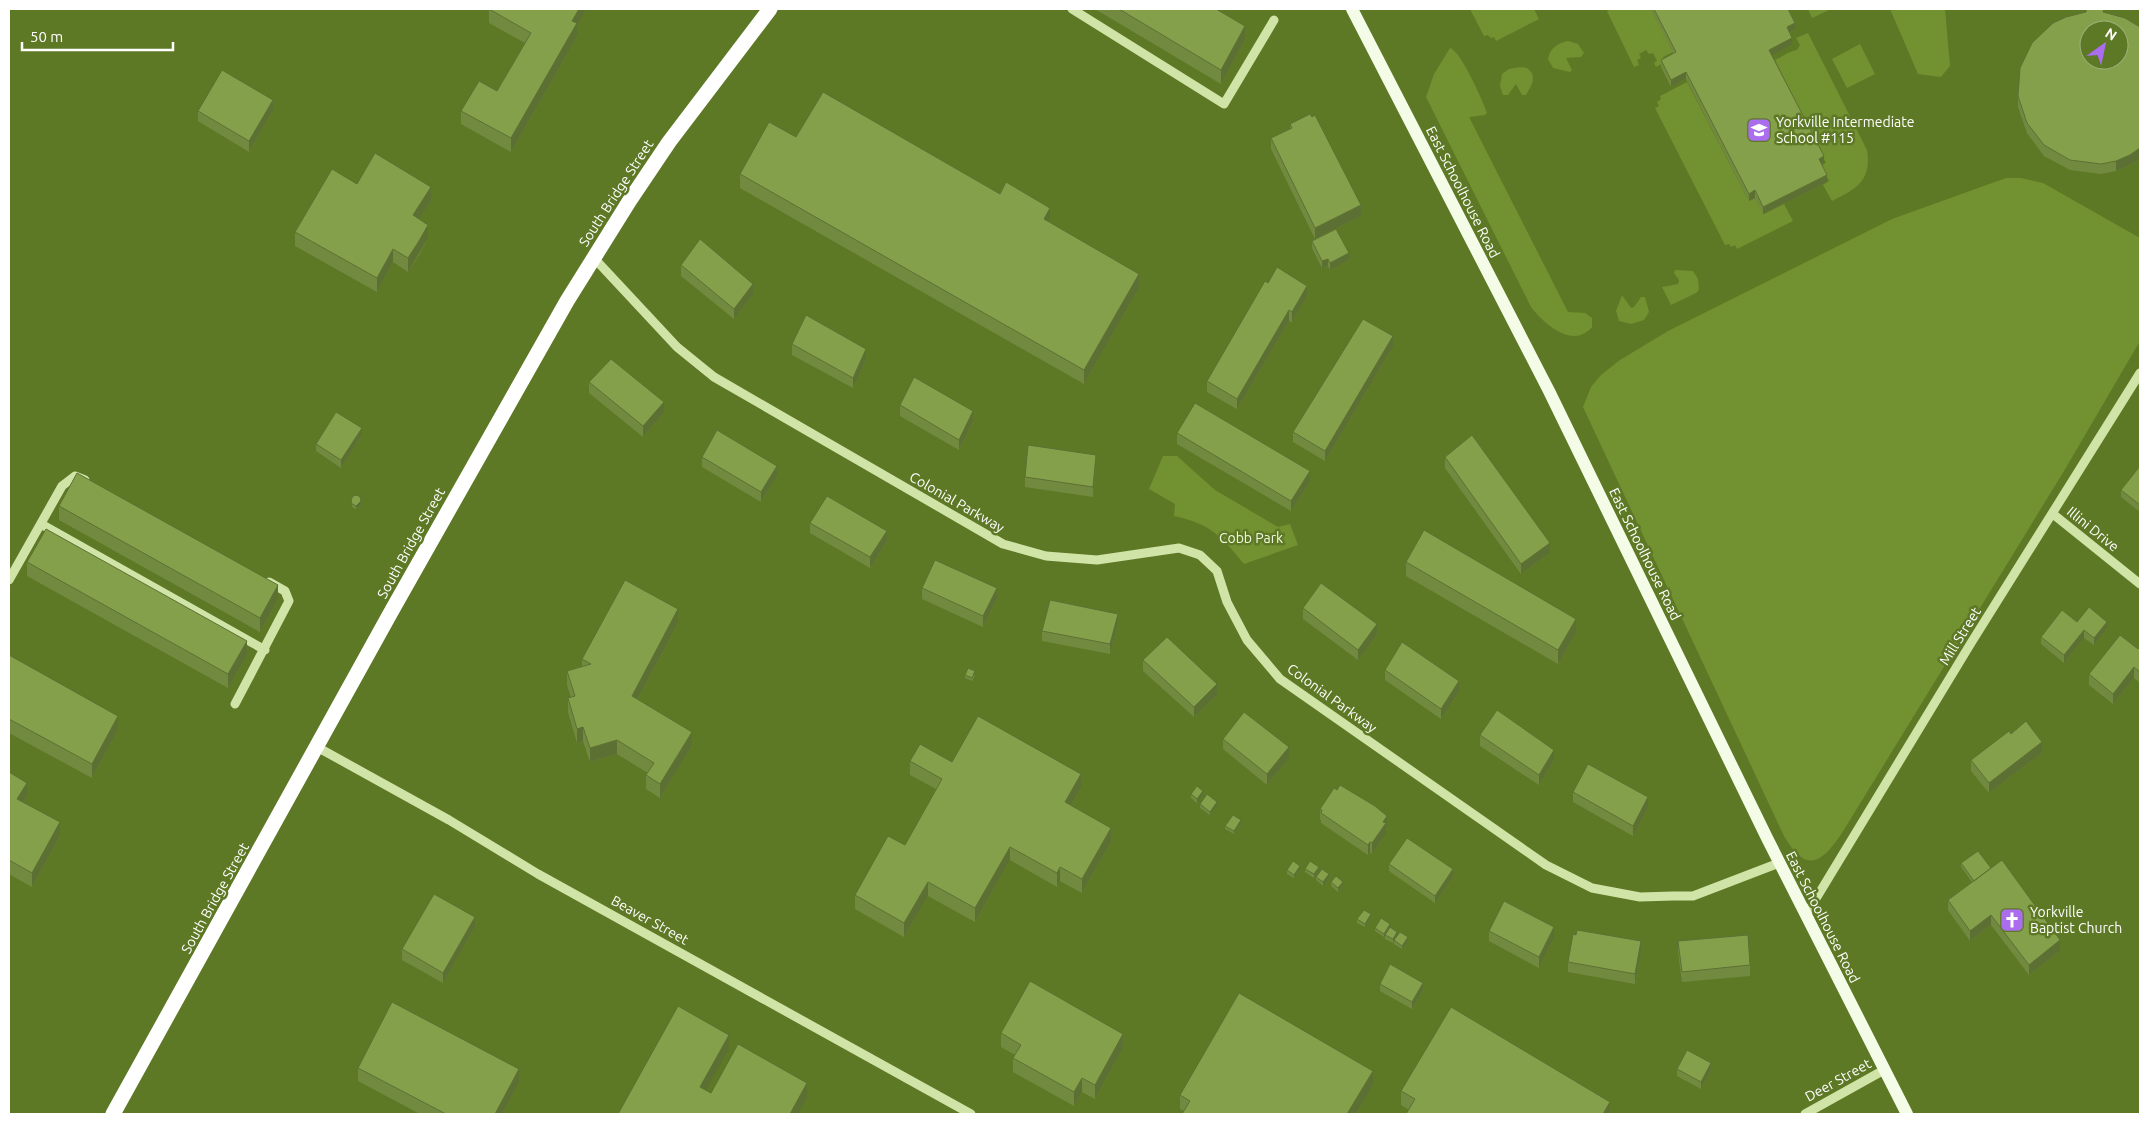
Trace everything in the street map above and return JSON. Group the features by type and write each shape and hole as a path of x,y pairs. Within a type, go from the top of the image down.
{"highway":[{"name":"South Bridge Street","path":"113,1114 535,354 669,142 770,9"}],"main road":[{"name":"East Schoolhouse Road","path":"1352,9 1549,391 1779,863 1907,1114"}],"street":[{"path":"1072,9 1224,104 1274,20"},
{"name":"Colonial Parkway","path":"594,258 677,347 714,377 1003,544 1046,556 1097,560 1179,548 1200,555 1217,571 1227,602 1247,640 1280,679 1546,865 1592,888 1640,897 1693,896 1779,863"},
{"name":"Mill Street","path":"1806,915 2140,373"},
{"path":"9,580 62,486 75,476 91,482"},
{"name":"Illini Drive","path":"2053,514 2140,584"},
{"path":"41,524 265,650"},
{"path":"235,704 289,601 285,591 260,577"},
{"name":"Beaver Street","path":"317,747 449,820 538,874 972,1114"},
{"name":"Deer Street","path":"1805,1114 1884,1070"}],"green space":[{"path":"1470,9 1534,9 1539,19 1496,41 1494,37 1484,36"},
{"path":"1611,9 1651,9 1673,52 1663,57 1665,62 1656,67 1654,63 1657,61 1653,53 1649,54 1646,50 1639,54 1641,58 1637,60 1639,65 1634,67 1607,11"},
{"path":"1808,9 1831,9 1812,18"},
{"path":"1890,9 1945,9 1950,66 1941,77 1918,74"},
{"path":"1808,33 1867,150 1867,169 1860,183 1855,188 1832,201 1823,185 1829,181 1821,165 1826,163 1775,60 1797,50 1800,45 1796,38"},
{"path":"1568,41 1578,44 1584,53 1581,57 1566,58 1572,70 1570,72 1553,68 1548,59 1555,47"},
{"path":"1860,44 1875,74 1847,88 1832,59"},
{"path":"1450,48 1460,58 1487,113 1485,115 1469,117 1568,312 1585,313 1592,318 1592,327 1584,333 1576,336 1559,332 1543,320 1531,307 1426,97 1434,74"},
{"path":"1527,68 1533,76 1532,84 1526,95 1522,95 1516,84 1508,95 1503,95 1500,86 1502,74 1509,69"},
{"path":"1687,82 1749,201 1755,198 1764,214 1784,204 1793,221 1737,249 1735,245 1731,247 1729,244 1725,245 1655,108 1659,106 1657,102 1661,99 1660,96"},
{"path":"2006,178 2021,178 2043,183 2140,238 2140,341 2064,471 1842,833 1820,858 1806,860 1799,856 1784,836 1583,407 1591,387 1601,375 1620,360 1668,331 1892,219"},
{"path":"1675,270 1693,271 1698,279 1699,290 1671,305 1662,287 1678,284 1679,280 1674,273"},
{"path":"1622,295 1631,308 1634,307 1641,297 1645,297 1649,312 1644,320 1631,324 1619,321 1616,311"},
{"name":"Cobb Park","path":"1163,456 1177,456 1215,490 1278,527 1290,524 1298,545 1244,564 1214,532 1187,519 1174,516 1175,504 1149,489"}],"building":[{"path":"489,9 579,9 572,21 577,23 511,138 461,111 479,81 497,91 531,33"},
{"path":"1119,9 1216,9 1245,26 1221,70"},
{"name":"Yorkville Intermediate School #115","path":"1654,9 1788,9 1795,23 1787,27 1792,38 1769,50 1824,156 1819,159 1827,175 1763,207 1755,190 1749,194 1686,72 1671,80 1661,60 1676,52"},
{"path":"2086,9 2104,9 2103,12 2128,20 2079,20 2079,70 2129,70 2129,20 2140,27 2140,148 2116,161 2101,164 2070,160 2044,145 2027,123 2018,96 2020,68 2032,43 2053,23 2066,17 2086,12"},
{"path":"222,70 273,100 249,141 198,111"},
{"path":"823,92 1000,194 1006,182 1050,208 1044,219 1139,274 1084,370 740,174 769,122 796,137"},
{"path":"1310,114 1312,117 1315,115 1361,205 1315,228 1271,138 1292,128 1290,124"},
{"path":"375,153 431,187 413,215 428,225 419,241 408,258 393,249 377,278 295,232 332,169 357,184"},
{"path":"1336,229 1349,253 1330,263 1328,259 1322,261 1312,241"},
{"path":"700,239 753,284 734,309 681,265"},
{"path":"1277,267 1307,286 1292,312 1289,310 1237,399 1207,381 1265,281 1268,283"},
{"path":"806,315 866,349 853,378 792,344"},
{"path":"1363,319 1393,336 1325,451 1293,432"},
{"path":"611,359 664,402 643,426 589,382"},
{"path":"914,377 973,411 959,440 900,405"},
{"path":"1195,403 1310,471 1291,501 1177,433"},
{"path":"336,412 362,428 341,460 316,444"},
{"path":"717,430 777,466 761,492 702,457"},
{"path":"1472,435 1550,543 1521,564 1445,457"},
{"path":"1028,445 1096,455 1093,487 1025,477"},
{"path":"2140,466 2140,505 2121,490"},
{"path":"77,473 278,585 260,618 59,506"},
{"path":"357,495 361,501 356,506 352,504 351,500 353,496"},
{"path":"827,496 887,531 870,557 810,523"},
{"path":"46,529 247,641 228,674 27,562"},
{"path":"1424,530 1576,619 1558,650 1406,562"},
{"path":"935,560 997,588 983,616 922,588"},
{"path":"625,580 678,609 632,696 692,732 660,784 646,775 654,763 617,740 590,748 583,727 577,729 568,698 575,696 567,671 591,664 582,659"},
{"path":"1321,583 1377,624 1358,650 1303,608"},
{"path":"1050,600 1118,614 1110,644 1042,631"},
{"path":"2089,607 2107,622 2094,638 2084,630 2064,655 2041,637 2062,610 2077,622"},
{"path":"2120,635 2138,649 2140,646 2140,672 2134,667 2113,694 2089,674"},
{"path":"1167,637 1217,684 1194,707 1143,660"},
{"path":"1402,642 1459,681 1441,709 1385,670"},
{"path":"9,655 118,716 92,764 9,719"},
{"path":"968,668 975,671 972,678 965,675"},
{"path":"1497,710 1554,750 1539,775 1480,735"},
{"path":"1244,712 1289,747 1267,774 1223,739"},
{"path":"978,716 1081,774 1065,802 1111,828 1082,879 1060,867 1057,873 1010,847 975,908 928,882 904,923 855,895 888,836 905,845 942,779 910,761 920,744 952,762"},
{"path":"2026,721 2042,742 1989,783 1971,760 2009,731 2011,734"},
{"path":"1588,764 1648,797 1633,826 1573,792"},
{"path":"9,772 27,783 17,799 60,822 32,873 9,860"},
{"path":"1340,785 1375,806 1387,816 1383,822 1386,823 1372,843 1370,842 1368,845 1321,813 1322,810 1320,809 1334,788 1337,790"},
{"path":"1197,786 1203,791 1197,799 1191,794"},
{"path":"1207,794 1217,802 1210,812 1200,804"},
{"path":"1233,815 1241,820 1234,831 1225,826"},
{"path":"1407,838 1453,869 1435,896 1389,864"},
{"path":"1978,851 1991,868 1974,881 1961,863"},
{"path":"2002,860 2060,940 2029,965 1991,915 1970,931 1948,900"},
{"path":"1293,861 1300,866 1294,875 1287,870"},
{"path":"1310,861 1319,867 1314,874 1305,869"},
{"path":"1322,869 1329,874 1323,882 1316,877"},
{"path":"1336,876 1343,882 1338,888 1331,882"},
{"path":"434,894 475,917 443,973 402,949"},
{"path":"1504,901 1554,927 1539,957 1489,931"},
{"path":"1364,910 1371,914 1365,924 1357,919"},
{"path":"1381,918 1390,924 1384,934 1375,928"},
{"path":"1390,927 1397,932 1393,939 1385,935"},
{"path":"1577,930 1641,941 1635,974 1568,962 1573,934 1576,935"},
{"path":"1400,932 1408,937 1402,946 1394,940"},
{"path":"1748,935 1750,965 1682,972 1678,941"},
{"path":"1390,964 1423,983 1412,1002 1380,984"},
{"path":"1030,981 1123,1034 1095,1085 1082,1078 1074,1092 1013,1058 1021,1045 1001,1033"},
{"path":"1239,993 1373,1071 1347,1114 1182,1114 1190,1101 1180,1095"},
{"path":"392,1002 519,1069 495,1114 446,1114 358,1068"},
{"path":"678,1006 729,1035 700,1087 711,1093 738,1044 807,1083 790,1114 618,1114"},
{"path":"1451,1007 1610,1102 1603,1114 1406,1114 1415,1099 1401,1091"},
{"path":"1687,1050 1711,1063 1701,1082 1677,1069"}],"place":[{"name":"Yorkville Intermediate School #115","path":"1759,130"},
{"name":"Yorkville Baptist Church","path":"2012,920"}]}
